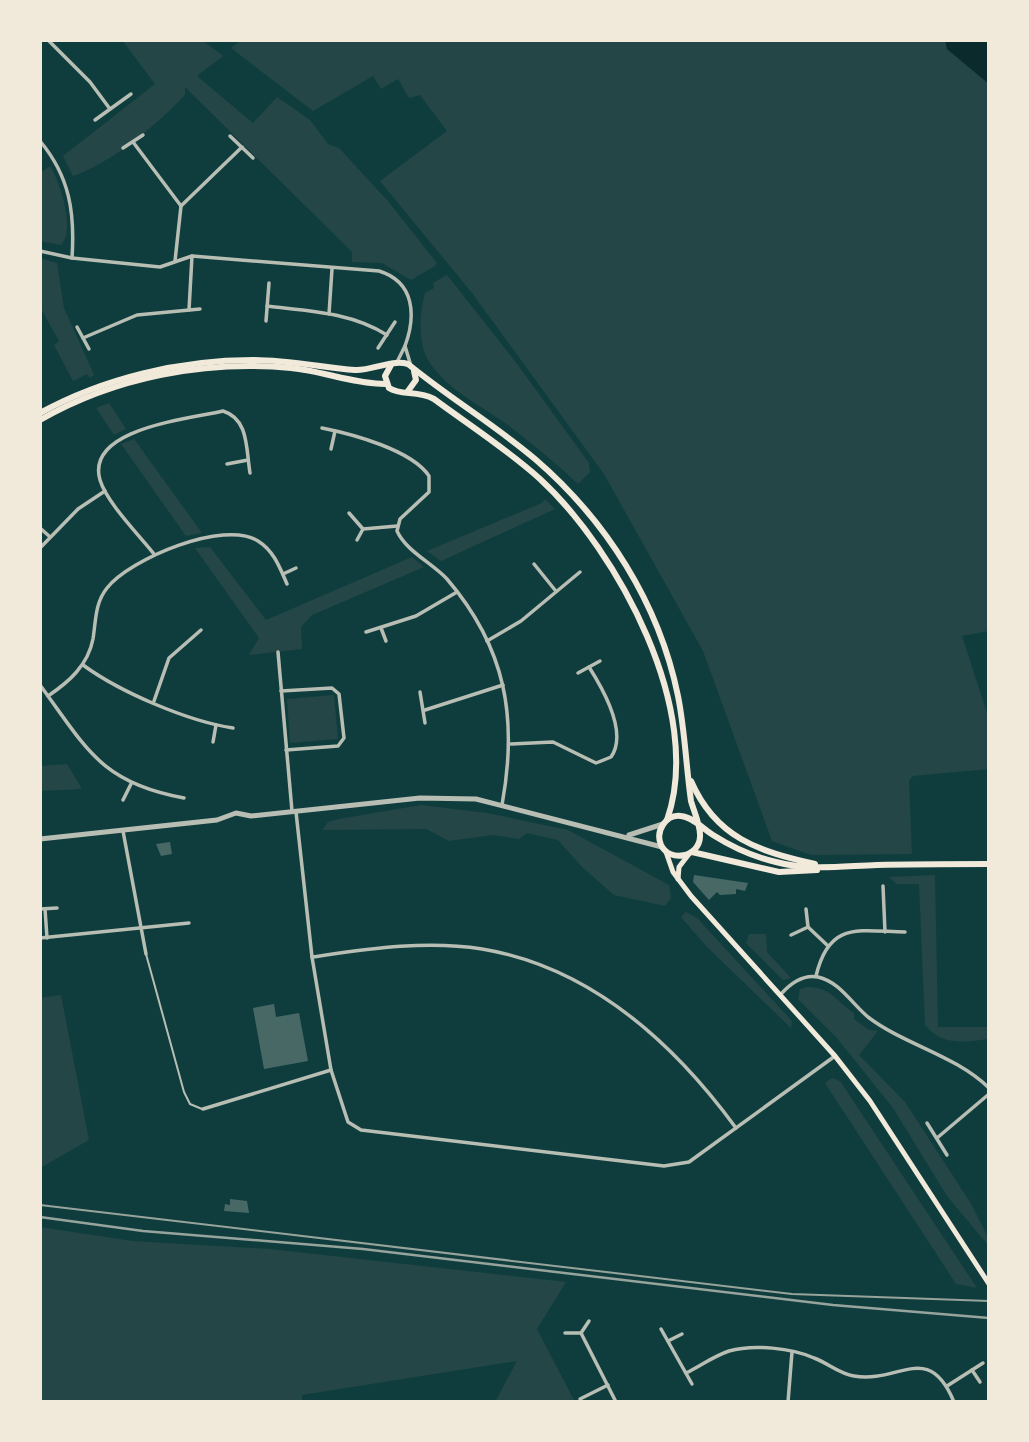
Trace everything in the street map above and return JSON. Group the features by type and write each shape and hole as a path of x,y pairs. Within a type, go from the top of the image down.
{"main road":[{"path":"40,413 103,385 201,363 255,360 359,370 395,363 413,369 533,457 575,497 613,544 649,609 671,666 700,838 680,864 678,879"},
{"path":"386,384 386,372 395,363"},
{"path":"40,420 97,394 135,382 217,366 292,368 386,384 396,392 408,391 434,399 540,480 585,527 618,575 647,634 667,699 675,772 666,822 660,834 678,879 835,1056 870,1101 989,1284"},
{"path":"408,391 416,380 413,369"},
{"path":"689,776 706,810 733,835 774,854 829,867"},
{"path":"666,822 684,816 759,857 788,865 829,867 989,864"},
{"path":"664,849 678,856 691,853 779,872 829,867"}],"street":[{"path":"48,40 90,82 110,109"},
{"path":"95,120 131,94"},
{"path":"122,148 143,135"},
{"path":"230,136 253,158"},
{"path":"40,141 62,171 69,192 74,221 72,258"},
{"path":"133,142 181,206"},
{"path":"175,261 181,206 242,147"},
{"path":"40,251 72,258 160,267 192,257 379,271 394,278 403,287 411,302 413,317 405,346 395,363"},
{"path":"189,310 192,257"},
{"path":"330,314 332,269"},
{"path":"266,321 269,283"},
{"path":"267,306 330,314 371,324 387,335"},
{"path":"83,338 137,315 200,309"},
{"path":"377,348 395,322"},
{"path":"77,327 89,349"},
{"path":"405,346 413,369"},
{"path":"155,555 105,491 99,478 99,466 108,446 119,438 150,428 223,411 242,422 250,473"},
{"path":"322,428 377,444 419,465 429,476 429,492 405,514 397,526"},
{"path":"331,449 335,431"},
{"path":"227,464 248,460"},
{"path":"40,548 78,509 105,491"},
{"path":"349,513 363,529"},
{"path":"363,529 397,526"},
{"path":"397,526 402,541 457,592 487,641 504,685 511,744 502,805"},
{"path":"40,528 50,536"},
{"path":"357,540 363,529"},
{"path":"48,696 83,665 92,642 96,609 105,591 116,577 155,555 192,542 242,534 256,539 269,549 287,584"},
{"path":"534,564 555,590"},
{"path":"283,574 296,568"},
{"path":"487,641 522,621 579,572"},
{"path":"366,632 428,611 457,592"},
{"path":"381,628 386,641"},
{"path":"154,701 169,658 201,630"},
{"path":"278,652 286,750 312,957 331,1070 348,1122 361,1130 396,1136 542,1149 664,1166 689,1162 835,1056"},
{"path":"578,673 600,661"},
{"path":"83,665 101,678 154,701 216,725 233,728"},
{"path":"511,744 553,743 596,763 611,757 616,746 615,727 602,689 589,667"},
{"path":"40,685 99,763 131,784 184,798"},
{"path":"425,710 504,685"},
{"path":"281,691 332,688 339,694 344,738 338,746 286,750"},
{"path":"420,692 425,723"},
{"path":"213,742 216,725"},
{"path":"123,800 131,784"},
{"path":"40,839 217,820 236,813 251,816 439,797 476,799 502,805 626,836 664,849"},
{"path":"626,836 666,822"},
{"path":"123,831 146,954"},
{"path":"883,886 885,932"},
{"path":"47,937 42,909 57,908"},
{"path":"806,909 808,927 827,946"},
{"path":"40,938 189,923"},
{"path":"791,935 808,927"},
{"path":"816,976 827,946 855,931 905,932"},
{"path":"312,957 386,946 434,946 481,949 557,972 595,991 641,1021 699,1081 736,1128"},
{"path":"781,995 800,979 816,976 839,988 879,1024 963,1069 989,1088"},
{"path":"203,1109 331,1070"},
{"path":"937,1138 989,1094"},
{"path":"927,1123 947,1155"},
{"path":"581,1333 589,1321"},
{"path":"661,1329 692,1384"},
{"path":"565,1333 581,1333"},
{"path":"581,1333 616,1402"},
{"path":"668,1341 681,1334"},
{"path":"686,1373 737,1350 792,1352 813,1357 858,1377 914,1367 926,1368 937,1374 947,1386 954,1402"},
{"path":"788,1402 792,1352"},
{"path":"947,1386 983,1363"},
{"path":"972,1370 980,1382"},
{"path":"580,1399 608,1385"}],"lane":[{"path":"146,954 184,1093 190,1104 203,1109"}],"shaded area":[{"path":"122,40 202,40 223,56 197,76 253,123 277,97 310,120 328,144 339,148 387,200 437,263 435,266 411,280 382,263 352,262 352,252 185,87 185,95 147,130 118,153 73,176 63,156 155,84"},
{"path":"241,40 945,40 947,49 989,84 989,631 962,636 989,719 989,769 913,776 909,781 912,854 811,855 772,841 703,651 604,474 472,293 380,181 447,131 420,95 409,98 398,79 381,89 373,76 313,111 231,48"},
{"path":"945,40 989,40 989,84 947,49"},
{"path":"50,166 62,194 67,218 65,238 61,245 40,241 40,173"},
{"path":"40,258 57,263 64,308 94,375 90,378 87,374 73,381 54,345 59,341 40,307"},
{"path":"447,275 518,365 589,463 590,472 578,484 508,425 441,377 426,356 421,325 425,293 434,288 433,283"},
{"path":"109,403 126,429 114,435 96,408"},
{"path":"134,439 202,533 186,536 121,444"},
{"path":"545,499 555,509 441,561 427,551 542,503"},
{"path":"210,547 266,620 412,557 424,567 312,615 301,627 302,649 249,655 259,638 195,548"},
{"path":"334,695 338,739 290,743 287,699"},
{"path":"67,764 82,789 40,791 40,766"},
{"path":"421,805 487,813 568,830 669,885 671,898 665,906 614,895 582,867 558,840 527,833 519,839 493,835 449,841 426,829 322,830 328,822 339,819"},
{"path":"935,875 938,1027 989,1027 989,1039 954,1041 939,1036 925,1025 919,884 897,884 889,877"},
{"path":"686,912 697,918 792,1021 791,1028 706,946 681,917"},
{"path":"749,934 766,934 767,952 791,978 783,980 746,943"},
{"path":"807,987 827,992 854,1013 854,1019 869,1030 878,1031 859,1055 905,1102 970,1202 989,1239 989,1246 947,1196 893,1108 837,1038 798,999 800,989"},
{"path":"61,995 89,1140 40,1168 40,998"},
{"path":"832,1078 840,1081 977,1288 956,1284 825,1083"},
{"path":"40,1227 132,1241 270,1249 566,1282 537,1329 575,1402 495,1402 517,1361 302,1395 302,1402 40,1402"}],"building":[{"path":"170,842 172,854 161,856 156,844"},
{"path":"694,875 748,883 745,891 736,889 736,894 720,895 717,892 709,900 693,882"},
{"path":"274,1004 276,1017 299,1013 308,1061 264,1069 253,1008"},
{"path":"230,1199 247,1201 249,1213 224,1211 225,1204 230,1205"}],"tram line":[{"path":"40,1205 792,1294 989,1301"}],"railway":[{"path":"40,1217 143,1231 363,1249 833,1305 989,1318"}]}
